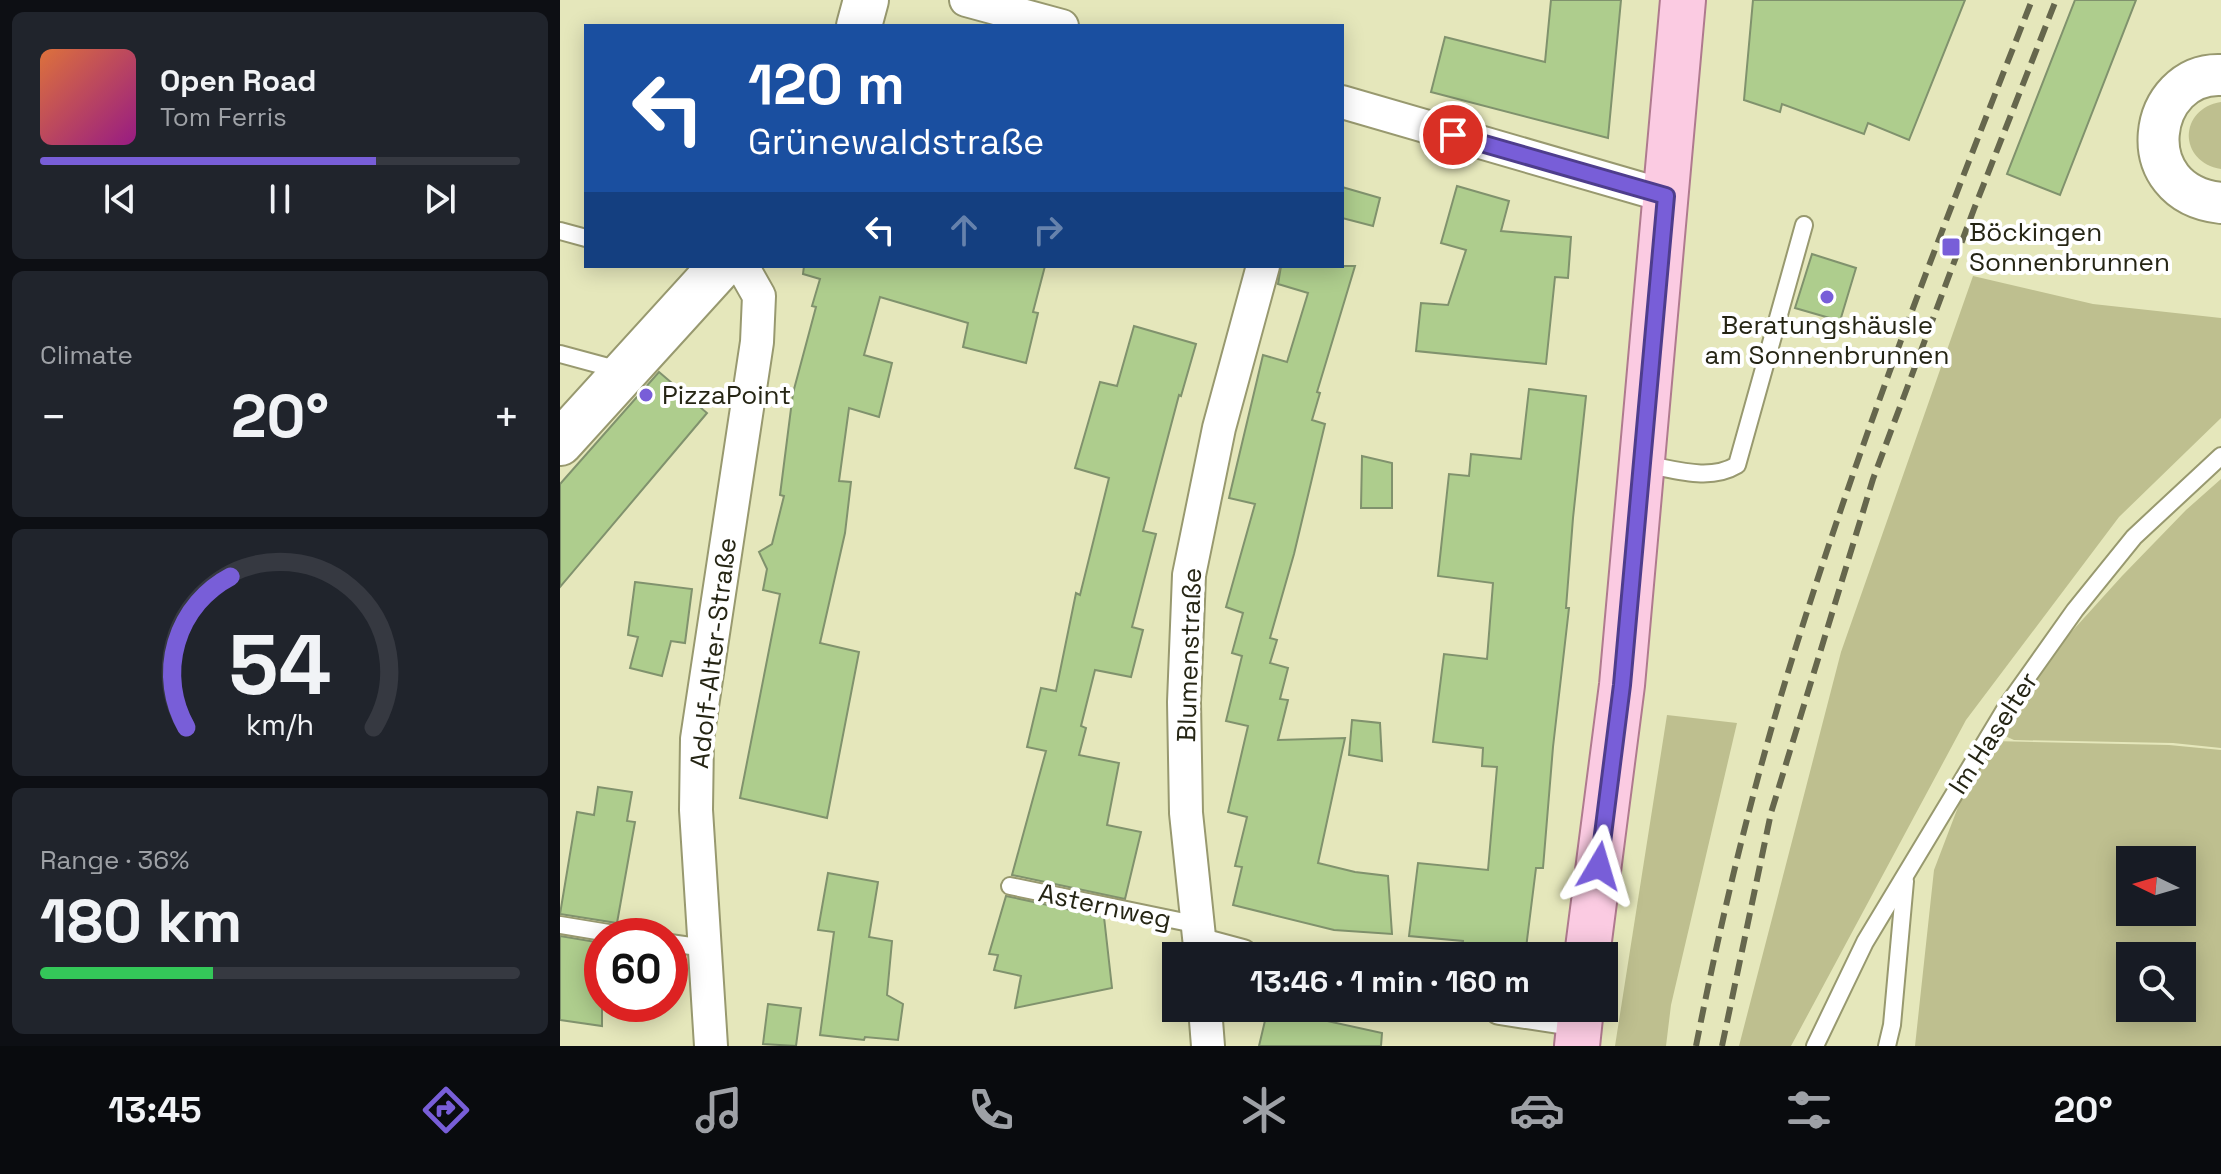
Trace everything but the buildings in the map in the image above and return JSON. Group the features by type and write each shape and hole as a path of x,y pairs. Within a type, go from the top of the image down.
{"main road":[{"path":"860,24 866,0"},
{"path":"1589,942 1622,685 1683,0"},
{"path":"560,443 717,268"}],"street":[{"path":"966,0 1055,24"},
{"path":"2217,68 2180,89 2161,117 2158,150 2171,181 2199,201 2221,203"},
{"path":"1344,103 1666,196"},
{"name":"Adolf-Alter-Straße","path":"711,1046 696,810 697,739 757,342 759,296 719,268"},
{"name":"Blumenstraße","path":"1200,942 1186,813 1184,702 1189,575 1219,428 1262,268"},
{"path":"1206,1022 1208,1046"}],"lane":[{"path":"1642,463 1698,474 1723,474 1737,465 1804,225"},
{"path":"560,231 584,237"},
{"path":"560,354 624,371"},
{"name":"Im Haselter","path":"1815,1046 1865,942 2009,703 2075,610 2134,537 2221,456"},
{"path":"1887,1046 1892,1025 1905,875"},
{"name":"Asternweg","path":"1010,886 1200,942"},
{"path":"560,925 584,929"},
{"path":"688,946 705,948"}],"green space":[{"path":"2221,102 2221,169 2197,157 2189,136 2197,114"},
{"path":"1973,276 2093,304 2221,318 2221,418 2119,517 1966,720 1791,1046 1739,1046 1841,652"},
{"path":"2221,479 2221,748 2173,743 2014,740 2005,736 2036,671 2122,576"},
{"path":"1667,715 1737,723 1671,1005 1666,1046 1615,1046"},
{"path":"1993,741 2169,745 2221,750 2221,1046 1915,1046 1934,870 1966,786"}],"railway":[{"path":"1696,1046 1752,799 1779,701 1821,570 1907,324 2032,0"},
{"path":"1722,1046 1771,813 1873,479 2056,0"}],"place":[{"name":"Böckingen Sonnenbrunnen","path":"1951,247"},
{"name":"Beratungshäusle am Sonnenbrunnen","path":"1827,297"},
{"name":"PizzaPoint","path":"646,395"}],"route":[{"path":"1453,135 1666,196 1622,685 1599,866"}]}
